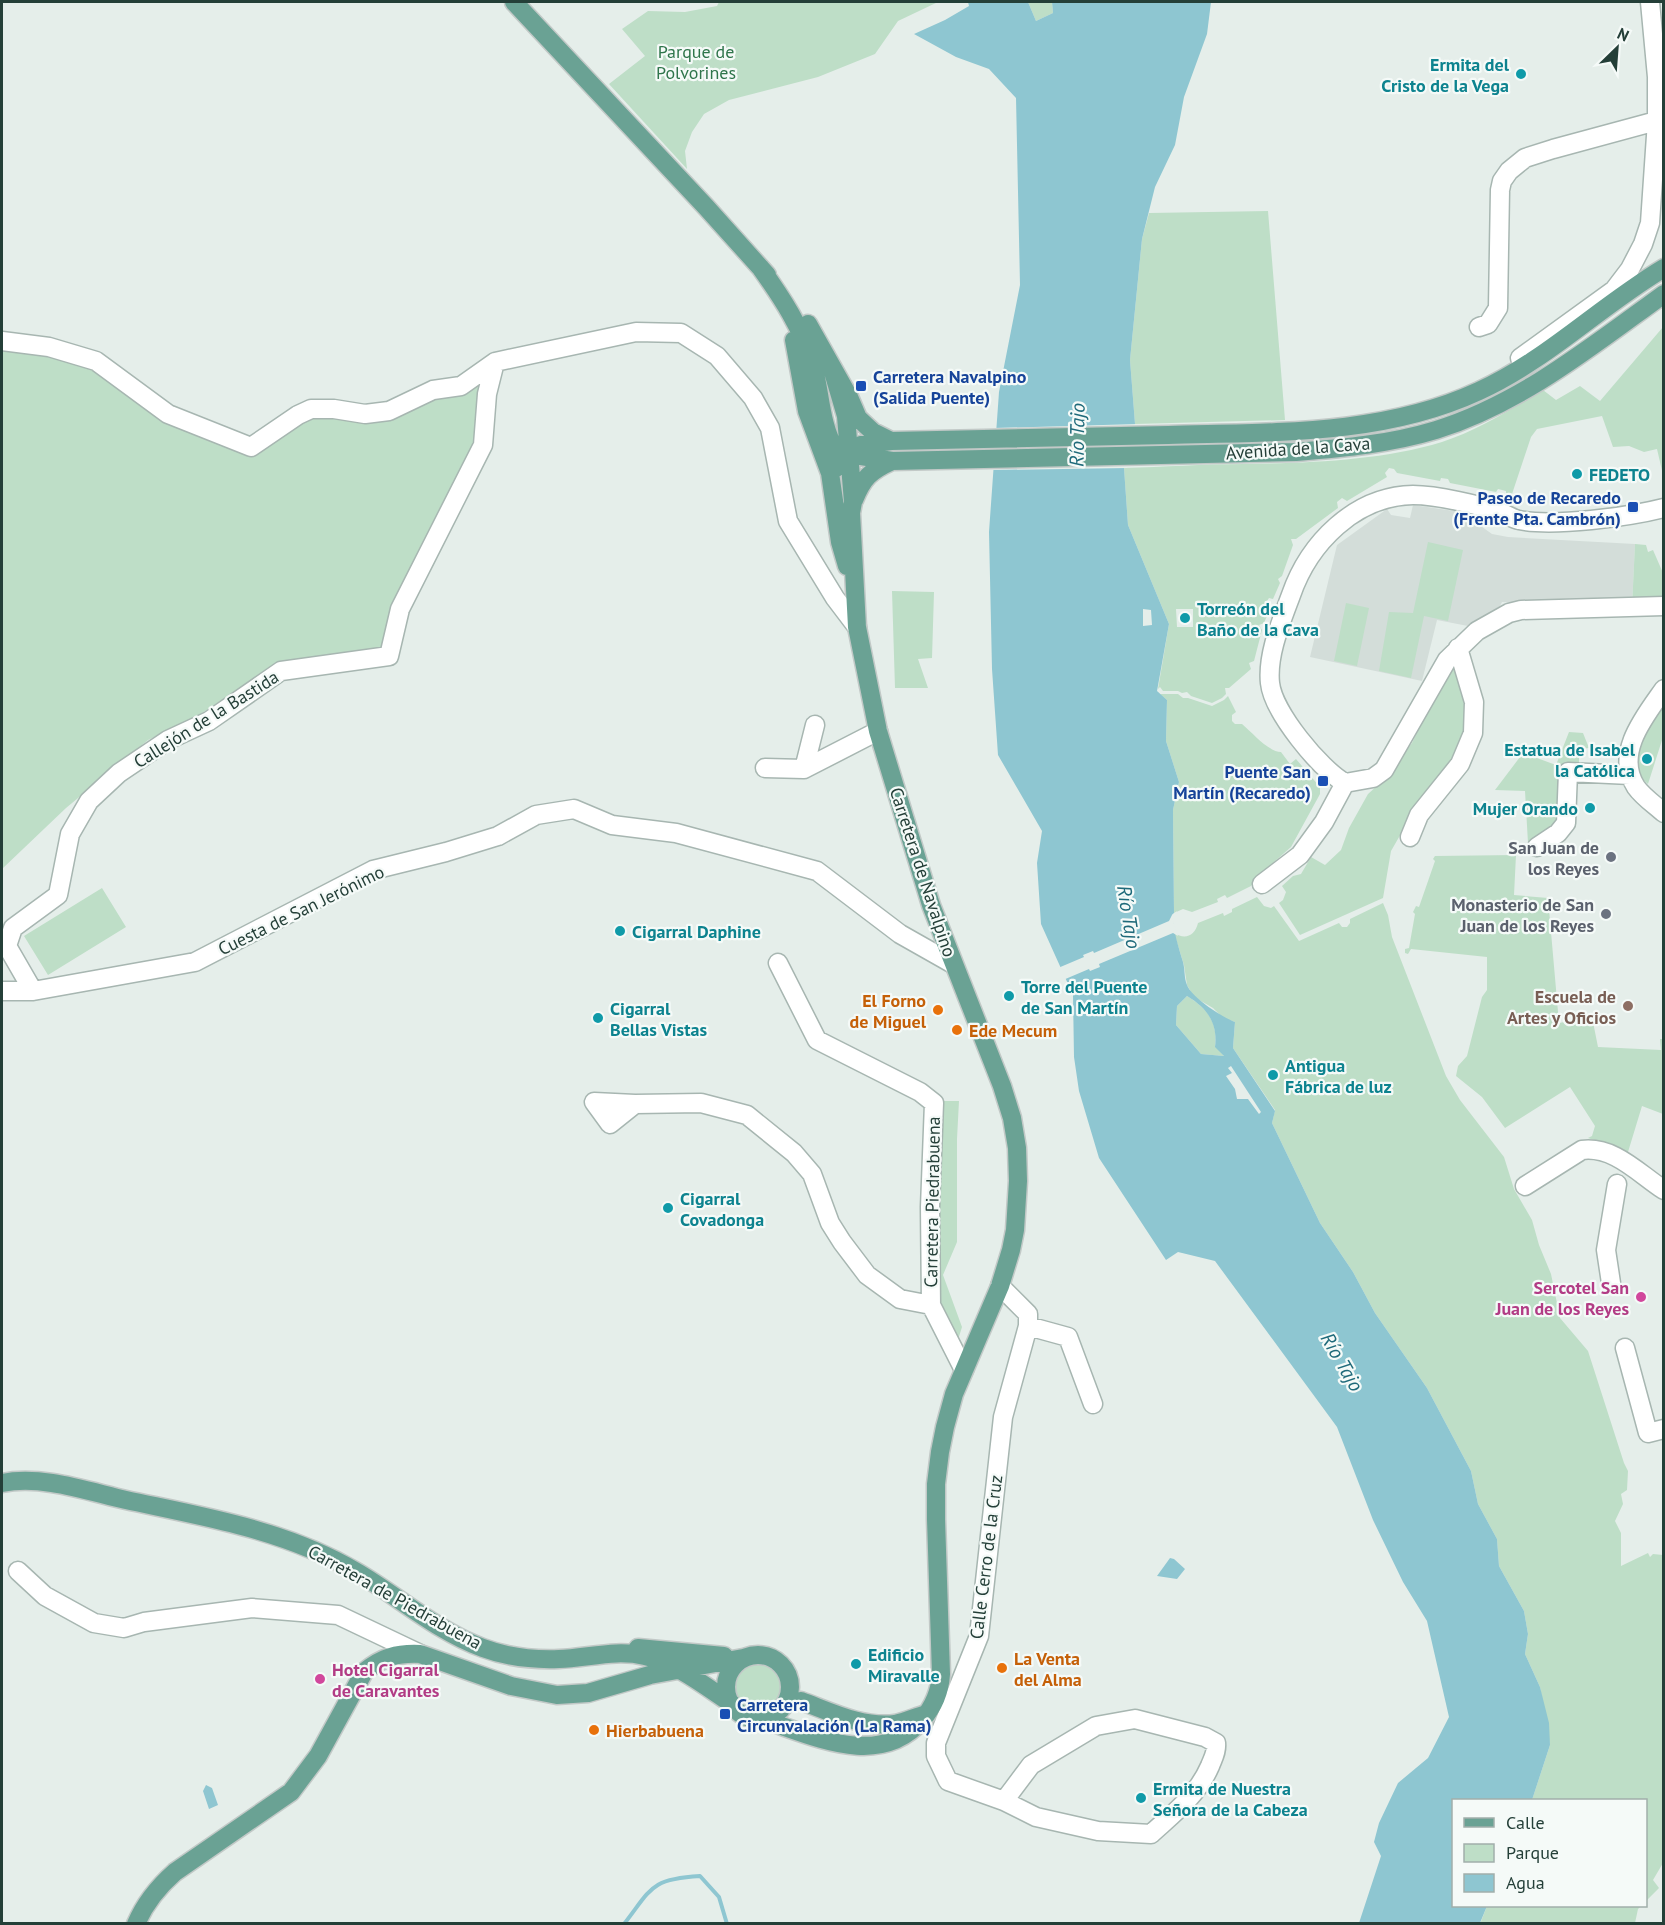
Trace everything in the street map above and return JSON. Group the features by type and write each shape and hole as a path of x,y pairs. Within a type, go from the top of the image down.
{"main road":[{"path":"514,2 799,309 858,418 873,432 891,441"},
{"path":"760,267 792,312 804,339 813,365 827,436 835,449 849,454"},
{"path":"760,267 790,328 797,348 807,411 830,472 840,542 855,597"},
{"name":"Avenida de la Cava","path":"849,454 861,445 891,441 1306,431 1389,421 1479,392 1522,368 1664,268"},
{"name":"Avenida de la Cava","path":"849,454 892,460 1296,452 1362,446 1415,436 1460,422 1522,392 1586,351 1664,294"},
{"path":"831,366 846,416 853,502"},
{"path":"830,472 849,454"},
{"path":"855,597 851,513 853,502 858,488 869,473 892,460"},
{"name":"Carretera de Navalpino","path":"855,597 857,627 878,731 931,905 1002,1086 1012,1118 1017,1148 1018,1181 1015,1230 1009,1260 1000,1286"},
{"path":"839,1743 861,1747 886,1743 911,1731 928,1713 939,1690 941,1665 936,1484 945,1427 954,1394 1000,1286"},
{"name":"Carretera de Piedrabuena","path":"2,1483 12,1481 49,1483 277,1535 355,1570 443,1627 484,1648 521,1657 560,1659 616,1653 635,1647 743,1658 761,1655 778,1661 809,1715 839,1743"},
{"name":"Carretera de Piedrabuena","path":"616,1653 646,1656 678,1670 732,1704 744,1715 839,1743"},
{"path":"136,1923 149,1899 175,1872 291,1792 318,1756 364,1672 376,1662 390,1656 420,1654 511,1686 544,1694 573,1695 678,1670 743,1658"},
{"path":"626,1683 672,1683 721,1704 732,1704 727,1694 726,1684 729,1673 743,1658"},
{"path":"761,1719 779,1712 796,1693 858,1722 881,1725 897,1724 928,1713"}],"street":[{"path":"1637,2 1652,38"},
{"path":"1650,2 1652,38"},
{"name":"Avenida de la Cava","path":"1447,404 1535,348 1614,290 1630,269 1643,244 1650,223 1661,123 1652,38"},
{"path":"1479,327 1488,324 1498,308 1500,190 1502,181 1509,171 1525,158 1553,149 1661,123"},
{"path":"2,341 49,347 96,361 168,414 251,447 298,415 311,409 334,409 365,414 389,411 433,390 461,386 495,362 636,332 681,333 717,356 753,398 770,428 788,521 835,598 857,627"},
{"name":"Callejón de la Bastida","path":"33,991 7,946 13,928 58,895 70,834 89,801 119,773 168,740 209,721 281,671 388,656 400,609 483,445 487,394 495,362"},
{"path":"1663,514 1553,522 1518,520 1489,508 1460,501 1412,495 1363,508 1342,520 1318,544 1305,562 1295,583 1270,664 1270,685 1284,716 1309,750 1332,775 1345,783 1373,778 1384,770 1447,660 1478,631 1509,613 1521,610 1603,610 1664,606"},
{"path":"1410,837 1419,815 1461,764 1473,733 1474,702 1458,648"},
{"path":"1664,688 1638,727 1630,746 1628,764 1630,775 1637,788 1664,813"},
{"path":"804,769 815,725"},
{"path":"765,768 804,769 878,731"},
{"path":"1537,847 1558,833 1566,823 1568,772 1630,775"},
{"path":"1262,884 1300,855 1324,822 1345,783"},
{"name":"Cuesta de San Jerónimo","path":"2,991 33,991 195,962 373,870 498,836 536,815 574,809 612,825 676,833 817,872 900,934 953,964"},
{"name":"Carretera Piedrabuena","path":"778,963 817,1040 920,1092 934,1103 930,1207 930,1305 964,1370"},
{"name":"Carretera Piedrabuena","path":"635,1104 701,1103 747,1114 794,1153 812,1174 830,1223 867,1275 900,1299 930,1305"},
{"path":"1525,1186 1582,1150 1591,1149 1611,1153 1664,1190"},
{"path":"1611,1283 1606,1250 1617,1184"},
{"path":"1000,1286 1028,1314 1028,1326 1068,1337 1092,1404"},
{"name":"Calle Cerro de la Cruz","path":"1004,1801 948,1781 936,1756 936,1743 979,1636 1003,1417 1028,1326"},
{"path":"1625,1348 1648,1433 1664,1429"},
{"path":"18,1571 45,1596 94,1623 124,1628 144,1622 252,1608 306,1613 336,1628 372,1631 420,1654"},
{"path":"941,1665 965,1669"},
{"path":"1135,1719 1205,1737 1216,1743 1216,1750 1203,1782 1185,1804 1150,1834 1098,1831 1036,1817 1004,1801 1031,1765 1096,1726 1135,1719"}],"shaded area":[{"path":"1413,505 1461,512 1492,534 1508,537 1635,544 1632,607 1502,602 1500,606 1468,626 1437,620 1422,681 1310,657 1337,545 1387,509 1391,515 1410,518"}],"green space":[{"name":"Parque de Polvorines","path":"719,2 938,2 898,21 875,54 818,77 729,100 704,114 692,132 685,151 687,169 609,84 645,56 622,29 648,11 685,12 717,6"},
{"path":"1028,2 1052,2 1053,13 1036,21"},
{"path":"1268,211 1285,420 1135,424 1130,360 1142,239 1149,213"},
{"path":"1663,327 1663,475 1657,449 1644,452 1629,446 1613,447 1602,416 1537,429 1531,437 1511,497 1506,495 1506,491 1498,489 1496,492 1450,483 1448,479 1441,478 1440,481 1397,473 1394,469 1389,468 1385,473 1387,477 1347,501 1342,498 1337,502 1338,508 1296,539 1291,539 1293,545 1282,576 1278,579 1280,583 1273,599 1269,598 1267,601 1267,604 1271,606 1264,623 1259,625 1262,630 1254,661 1249,663 1251,669 1229,688 1225,688 1226,694 1222,698 1212,703 1191,696 1187,692 1163,691 1160,687 1158,689 1169,624 1128,525 1124,468 1292,463 1369,457 1418,448 1455,437 1494,419 1543,390 1556,400 1580,386 1600,401","holes":["1176,609 1193,609 1193,627 1177,627"]},
{"path":"2,343 96,362 167,415 251,448 298,416 365,415 475,380 480,386 477,441 393,602 382,651 268,670 196,717 148,740 66,808 2,869"},
{"path":"1428,542 1463,550 1448,621 1424,616 1411,678 1379,671 1389,612 1413,613"},
{"path":"1635,544 1646,545 1648,552 1653,550 1663,573 1663,595 1658,600 1632,607"},
{"path":"892,591 934,592 932,658 918,659 928,688 895,688"},
{"path":"1346,603 1369,608 1357,666 1334,661"},
{"path":"1454,666 1467,698 1468,725 1456,759 1410,818 1391,851 1383,898 1300,935 1279,903 1286,892 1282,886 1293,876 1301,874 1311,857 1325,865 1341,850 1349,828 1368,794 1412,743 1444,676"},
{"path":"1160,694 1178,694 1183,698 1212,706 1228,696 1236,712 1232,715 1232,721 1235,724 1242,724 1265,745 1281,752 1290,764 1296,759 1320,787 1320,794 1291,847 1257,877 1251,886 1227,898 1225,895 1217,899 1218,902 1192,912 1183,909 1174,913 1173,810 1179,782 1166,741 1167,700"},
{"path":"1663,706 1663,737 1648,784 1640,775 1637,756 1645,734"},
{"path":"1569,732 1583,733 1589,748 1579,749 1579,769 1561,822 1538,841 1528,843 1525,791 1495,790 1523,753 1556,765"},
{"path":"1516,855 1514,895 1548,898 1559,1023 1592,1017 1598,1047 1661,1050 1660,1039 1663,1039 1663,1114 1642,1106 1628,1152 1588,1138 1592,1136 1595,1126 1570,1087 1505,1128 1482,1097 1456,1076 1458,1066 1467,1056 1482,997 1487,990 1487,957 1411,949 1408,954 1405,953 1405,949 1409,948 1415,914 1413,912 1416,906 1419,907 1435,856"},
{"path":"102,888 126,927 48,975 24,936"},
{"path":"1257,897 1264,906 1271,908 1274,906 1299,941 1339,923 1342,927 1347,927 1350,919 1383,903 1392,937 1446,1076 1460,1100 1504,1157 1514,1189 1532,1220 1551,1274 1560,1318 1588,1351 1628,1471 1627,1490 1621,1494 1623,1504 1615,1521 1621,1533 1621,1566 1648,1553 1650,1557 1653,1554 1663,1555 1663,1863 1653,1880 1659,1888 1647,1900 1647,1799 1532,1799 1550,1745 1540,1687 1525,1654 1528,1634 1524,1611 1499,1566 1497,1539 1478,1504 1471,1471 1427,1388 1375,1313 1353,1272 1320,1223 1272,1123 1275,1110 1233,1048 1235,1022 1223,1018 1213,1008 1194,997 1187,985 1184,965 1174,933 1189,936 1195,931 1198,923 1223,913 1224,916 1232,912 1232,909"},
{"path":"1187,996 1210,1016 1215,1030 1215,1046 1224,1056 1201,1054 1176,1025 1177,1006"},
{"path":"942,1101 959,1101 957,1242 943,1275 962,1327 957,1343 937,1299 934,1271"},
{"path":"759,1662 777,1669 784,1687 777,1705 759,1712 741,1705 734,1687 741,1669"},
{"path":"1487,1907 1640,1907 1635,1923 1480,1924"}],"water":[{"name":"Río Tajo","path":"968,2 1028,2 1036,21 1053,13 1052,2 1211,2 1207,34 1184,97 1175,145 1155,187 1142,239 1130,360 1135,424 1124,468 1128,525 1169,624 1157,691 1167,700 1166,741 1179,782 1173,810 1174,913 1172,915 1187,985 1215,1012 1235,1022 1233,1048 1275,1111 1272,1123 1320,1223 1353,1272 1375,1313 1427,1388 1471,1471 1478,1504 1497,1539 1499,1566 1524,1611 1528,1634 1525,1654 1540,1687 1549,1723 1550,1745 1532,1799 1452,1799 1452,1907 1487,1907 1480,1923 1359,1923 1381,1856 1374,1842 1379,1823 1398,1783 1428,1758 1449,1717 1427,1621 1403,1582 1373,1520 1337,1427 1215,1261 1178,1252 1166,1260 1099,1158 1079,1091 1074,1057 1073,995 1041,924 1037,863 1042,831 998,755 992,669 989,532 999,392 1020,285 1016,98 989,69 956,57 914,34 969,6","holes":["1143,609 1151,610 1152,625 1143,626","1187,996 1210,1017 1215,1031 1215,1047 1224,1056 1201,1054 1176,1025 1177,1006","1231,1066 1261,1112 1259,1114 1248,1099 1237,1099 1235,1089 1226,1076 1232,1073 1228,1068"]},
{"path":"1170,1558 1185,1569 1177,1579 1157,1576"},
{"path":"206,1785 212,1788 218,1805 209,1809 203,1791"}],"pier":[{"path":"1138,424 1127,468 991,470 994,428"},
{"path":"1177,911 1173,921 1178,936 1173,933 1099,964 1100,967 1063,980 1058,968 1084,957 1083,955 1093,951 1094,953 1169,921"}],"waterway":[{"path":"624,1924 647,1894 661,1883 684,1877 700,1876 719,1897 727,1924"}],"place":[{"name":"Ermita del Cristo de la Vega","path":"1521,74"},
{"name":"Carretera Navalpino (Salida Puente)","path":"861,386"},
{"name":"FEDETO","path":"1577,474"},
{"name":"Paseo de Recaredo (Frente Pta. Cambrón)","path":"1633,507"},
{"name":"Torreón del Baño de la Cava","path":"1185,618"},
{"name":"Estatua de Isabel la Católica","path":"1647,759"},
{"name":"Puente San Martín (Recaredo)","path":"1323,781"},
{"name":"Mujer Orando","path":"1590,808"},
{"name":"San Juan de los Reyes","path":"1611,857"},
{"name":"Monasterio de San Juan de los Reyes","path":"1606,914"},
{"name":"Cigarral Daphine","path":"620,931"},
{"name":"Torre del Puente de San Martín","path":"1009,996"},
{"name":"Escuela de Artes y Oficios","path":"1628,1006"},
{"name":"El Forno de Miguel","path":"938,1010"},
{"name":"Cigarral Bellas Vistas","path":"598,1018"},
{"name":"Ede Mecum","path":"957,1030"},
{"name":"Antigua Fábrica de luz","path":"1273,1075"},
{"name":"Cigarral Covadonga","path":"668,1208"},
{"name":"Sercotel San Juan de los Reyes","path":"1641,1297"},
{"name":"Edificio Miravalle","path":"856,1664"},
{"name":"La Venta del Alma","path":"1002,1668"},
{"name":"Hotel Cigarral de Caravantes","path":"320,1679"},
{"name":"Carretera Circunvalación (La Rama)","path":"725,1714"},
{"name":"Hierbabuena","path":"594,1730"},
{"name":"Ermita de Nuestra Señora de la Cabeza","path":"1141,1798"}]}
